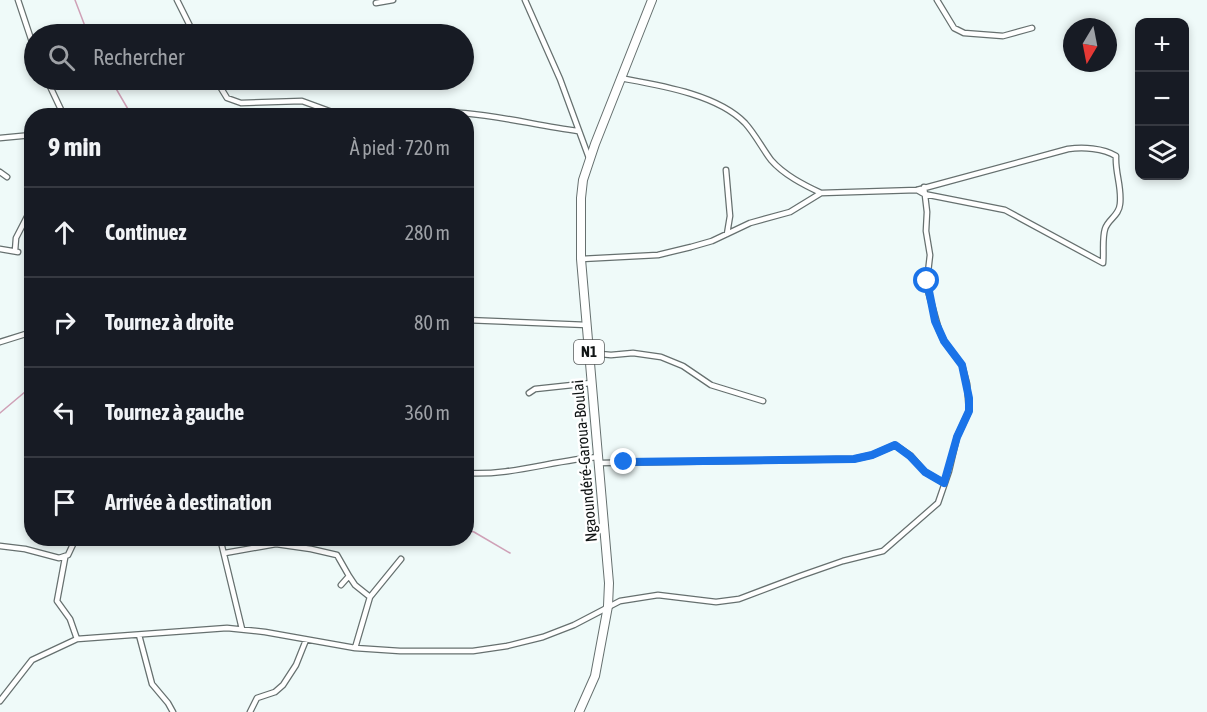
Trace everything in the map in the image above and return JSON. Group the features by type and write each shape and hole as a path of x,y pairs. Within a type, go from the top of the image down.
{"highway":[{"name":"Ngaoundéré-Garoua-Boulai","path":"579,712 595,676 608,606 608,563 581,259 581,198 590,160 652,0"}],"street":[{"path":"18,0 26,24"},
{"path":"177,0 189,24"},
{"path":"376,3 393,0"},
{"path":"525,0 560,80 590,160"},
{"path":"937,0 954,28 964,33 1003,36 1032,28"},
{"path":"620,78 676,88 731,111 745,123 776,165 793,178 821,193"},
{"path":"52,90 60,108"},
{"path":"222,90 227,98 241,103 302,101 321,108"},
{"path":"474,113 578,131"},
{"path":"0,138 24,136"},
{"path":"581,259 658,255 712,241 750,223 790,212 821,193 916,190 1081,148 1111,153 1116,156 1120,203 1119,212 1106,227 1104,263 1005,210 924,194 916,190"},
{"path":"726,170 730,216 728,234"},
{"path":"0,172 6,177"},
{"path":"0,701 32,660 77,639 209,628 242,629 355,648 442,652 507,646 557,632 620,601 658,595 716,602 739,599 843,561 883,551 938,503 957,437 969,411 969,398 962,365 944,341 928,291 930,255 926,231 927,212 924,187"},
{"path":"0,249 17,251 16,238 24,222"},
{"path":"474,320 587,325"},
{"path":"0,342 24,334"},
{"path":"589,353 661,357 683,366 711,385 763,401"},
{"path":"529,393 535,389 591,383"},
{"path":"474,472 543,466 564,460 854,459 872,455 895,445 910,456 925,472 944,483"},
{"path":"0,546 65,558"},
{"path":"72,546 65,558 57,601 70,619 77,639"},
{"path":"223,546 242,629"},
{"path":"225,553 265,546"},
{"path":"290,546 337,555 355,585 370,597"},
{"path":"355,648 370,597 401,559"},
{"path":"341,585 349,576"},
{"path":"139,635 152,684 173,712"},
{"path":"250,712 257,698 275,692 291,675 306,640"}],"waterway":[{"path":"75,0 84,24"},
{"path":"117,90 127,108"},
{"path":"0,413 24,393"},
{"path":"474,532 510,553"}],"route":[{"path":"624,462 834,461 863,458 895,445 902,448 925,472 944,483 957,437 969,411 969,398 962,365 944,341 935,321 927,281"}]}
